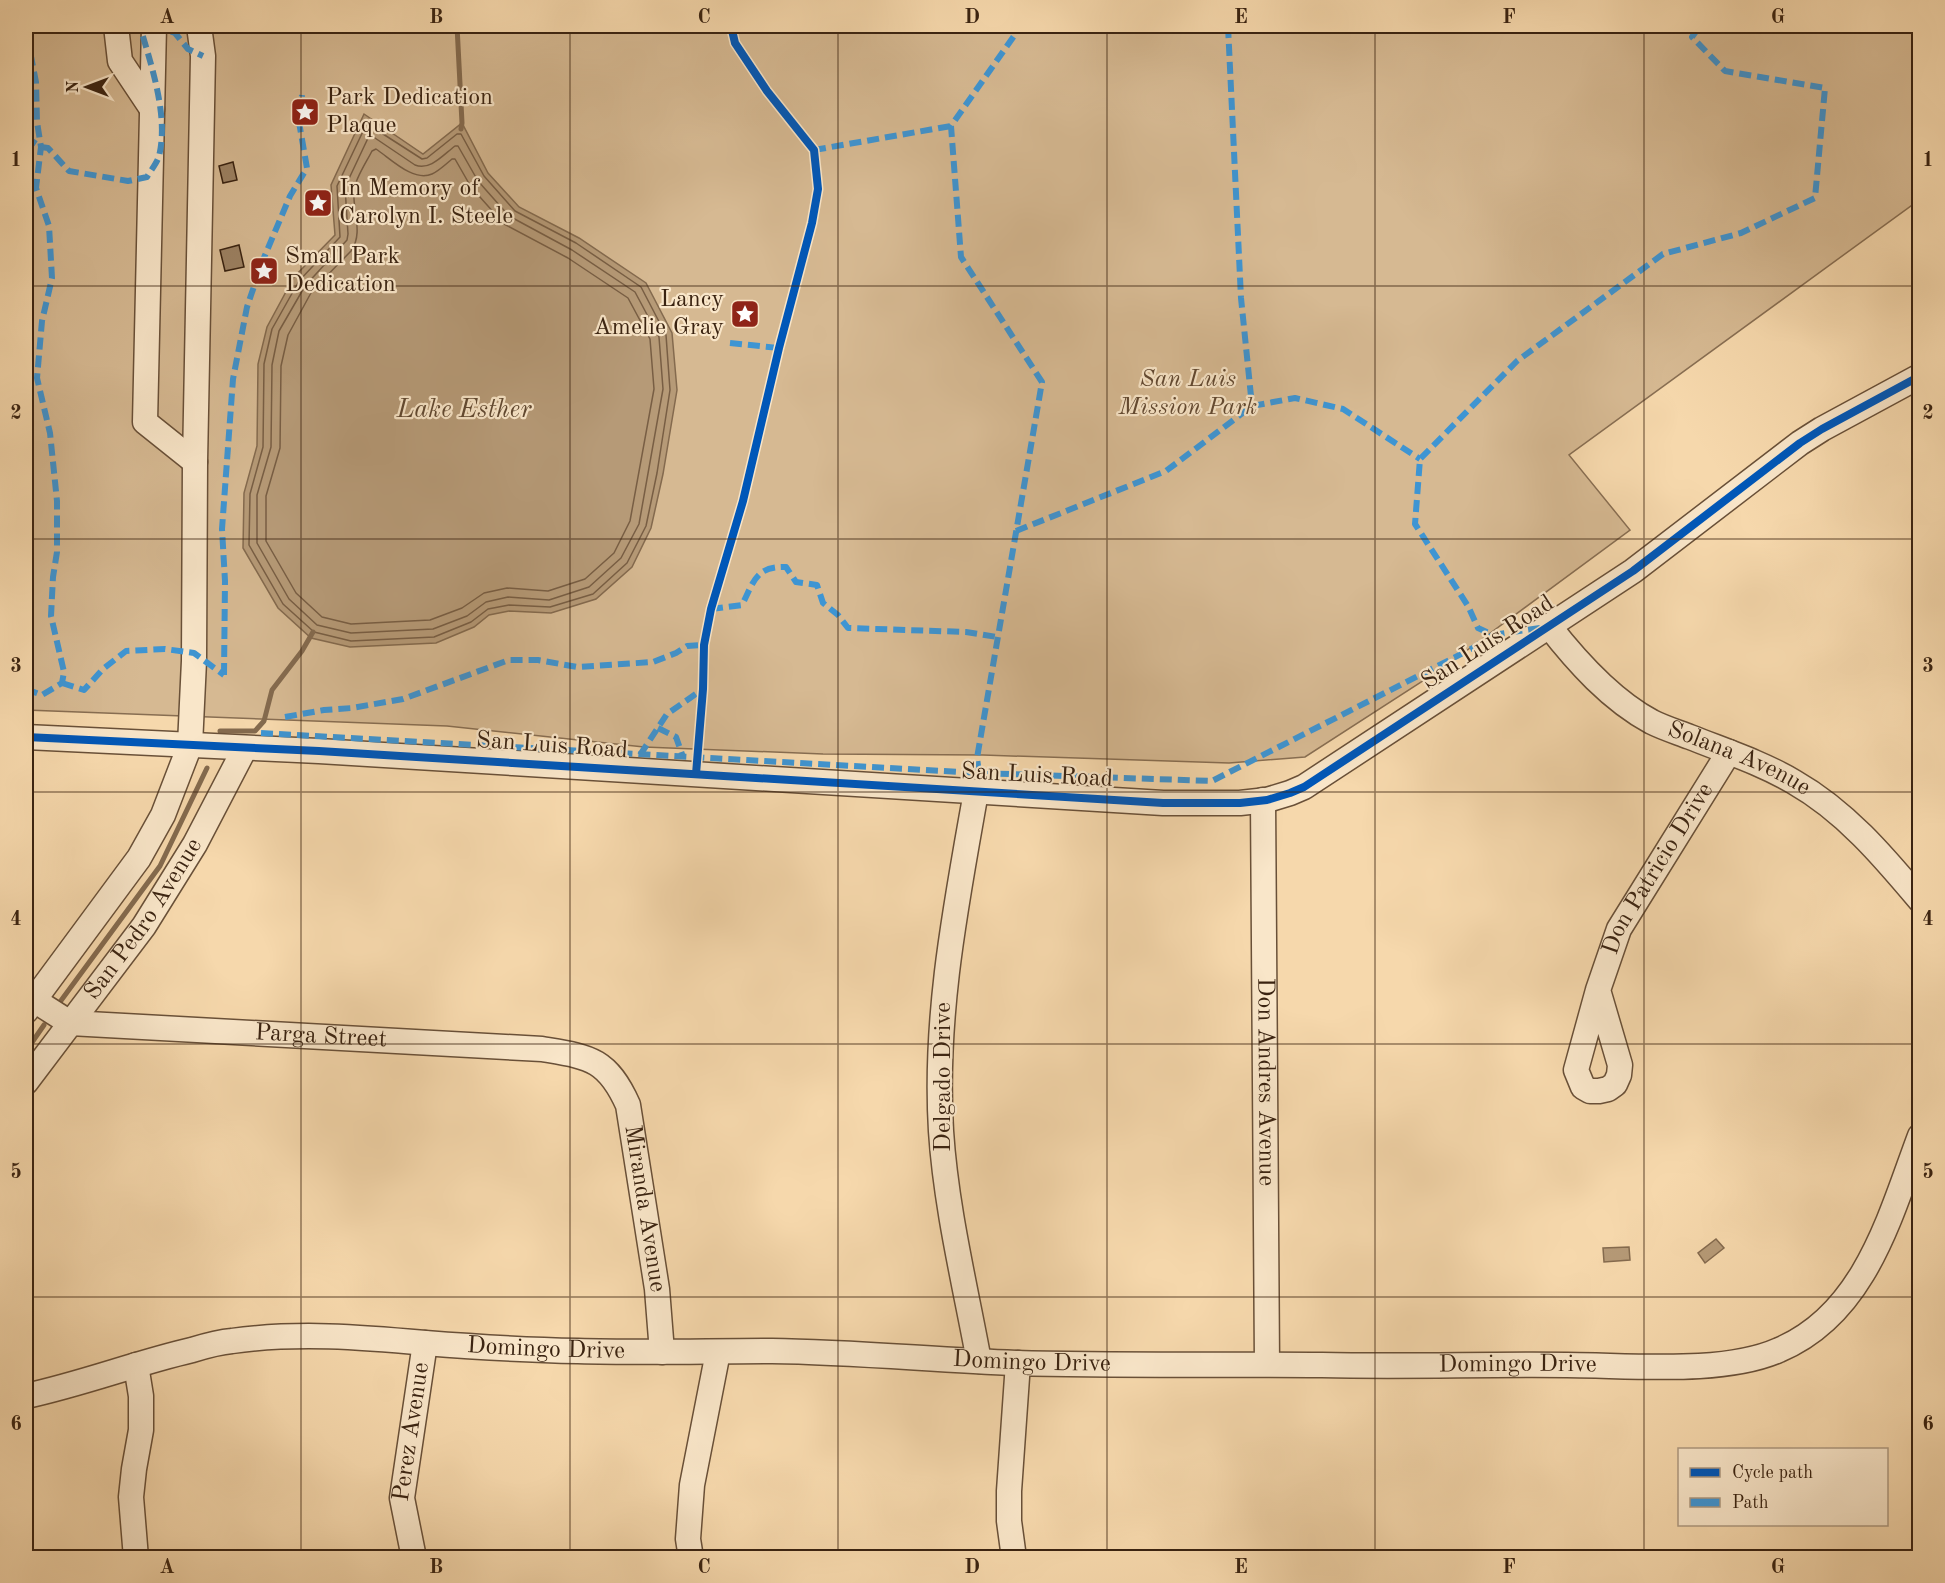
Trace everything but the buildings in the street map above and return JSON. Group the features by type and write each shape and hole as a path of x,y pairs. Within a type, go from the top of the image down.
{"street":[{"path":"116,26 120,61 152,109"},
{"path":"154,26 145,422 195,462"},
{"name":"San Pedro Avenue","path":"30,1006 139,858 163,815 190,745 194,662 195,462 203,56 199,26"},
{"name":"San Luis Road","path":"26,737 1163,803 1240,803 1263,800 1304,787 1633,571 1800,443 1920,376"},
{"path":"175,446 196,429"},
{"name":"Solana Avenue","path":"1549,626 1566,648 1607,689 1653,723 1757,763 1795,782 1830,806 1855,827 1920,900"},
{"name":"San Pedro Avenue","path":"26,1082 144,926 195,844 245,748"},
{"name":"Don Patricio Drive","path":"1598,990 1619,930 1729,752"},
{"name":"Delgado Drive","path":"976,792 949,947 941,1016 940,1074 941,1132 948,1193 979,1361"},
{"name":"Don Andres Avenue","path":"1263,800 1267,1364"},
{"name":"Parga Street","path":"30,1006 70,1023 542,1049 572,1054 594,1062 610,1072"},
{"name":"Miranda Avenue","path":"610,1072 628,1105 657,1289 662,1352"},
{"name":"Domingo Drive","path":"26,1396 56,1390 136,1365 226,1341 276,1336 349,1336 425,1343 585,1352 842,1353 1018,1363 1697,1366 1744,1360 1775,1353 1804,1338 1830,1317 1849,1294 1869,1264 1920,1136"},
{"name":"Perez Avenue","path":"414,1557 402,1498 425,1343"},
{"path":"691,1557 688,1539 692,1485 718,1352"},
{"path":"1014,1557 1009,1521 1009,1491 1018,1363"},
{"path":"136,1365 141,1396 141,1430 131,1497 136,1557"}],"green space":[{"name":"San Luis Mission Park","path":"26,26 1919,26 1919,200 1569,455 1630,530 1443,668 1305,757 1229,763 983,755 823,754 644,747 447,726 26,710"}],"water":[{"name":"Lake Esther","path":"364,114 423,154 462,123 488,173 519,207 579,238 646,283 672,333 677,390 651,528 632,567 596,599 551,613 509,611 489,615 474,627 436,643 350,647 311,638 278,608 243,548 244,493 257,446 258,364 267,327 294,277 335,235 331,185"},
{"path":"1716,1239 1724,1248 1705,1263 1698,1253"},
{"path":"1629,1247 1630,1260 1604,1262 1603,1248"}],"waterway":[{"path":"457,26 461,129"},
{"path":"220,731 255,731 264,721 272,690 302,651 313,632"},
{"path":"57,1006 160,866 207,768"},
{"path":"26,1051 44,1025"}],"marked path":[{"path":"26,689 42,695 62,683 64,672 51,616 57,552 57,501 50,433 37,378 42,321 52,278 49,226 36,188 41,147 37,122 36,82 28,41 28,26"},
{"path":"26,137 41,147 48,148 69,171 128,181 147,177 159,156 162,124 157,91 140,26"},
{"path":"154,26 175,33 188,49 203,56"},
{"path":"979,773 977,758 1042,382 961,257 951,126 1021,26"},
{"path":"1228,26 1241,298 1252,406"},
{"path":"1540,628 1493,635 1478,628 1468,606 1415,524 1420,459 1517,361 1663,254 1741,233 1815,198 1825,88 1725,71 1692,37 1700,26"},
{"path":"224,675 225,581 222,529 233,379 247,307 263,260 290,196 307,168 299,122 302,95"},
{"path":"814,150 951,126"},
{"path":"730,343 779,348"},
{"path":"1016,531 1166,471 1252,406 1295,398 1343,409 1420,459"},
{"path":"711,609 742,605 753,582 762,572 776,567 786,567 796,582 817,585 823,603 838,615 848,628 966,632 997,637"},
{"path":"261,733 979,773 1212,781 1473,648 1493,635"},
{"path":"285,717 403,699 509,660 538,660 577,667 653,662 687,646 704,645"},
{"path":"62,683 84,690 103,669 126,651 165,649 194,653 224,675"},
{"path":"640,755 667,714 703,689"},
{"path":"658,728 676,737 683,757"}],"cycle path":[{"path":"696,774 704,645 711,609 743,501 779,348 812,223 818,189 814,150 767,91 735,43 731,26"},
{"path":"26,737 319,751 1163,803 1240,803 1267,800 1304,787 1633,571 1800,443 1920,376"}],"place":[{"name":"Park Dedication Plaque","path":"305,112"},
{"name":"In Memory of Carolyn I. Steele","path":"318,203"},
{"name":"Small Park Dedication","path":"264,271"},
{"name":"Lancy Amelie Gray","path":"745,314"}]}
